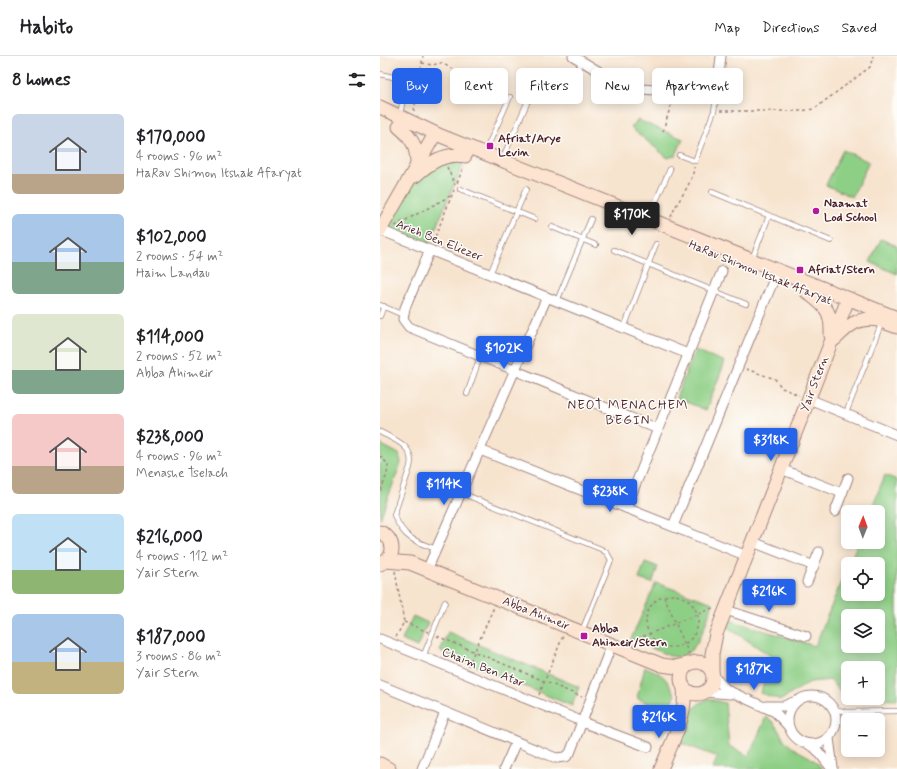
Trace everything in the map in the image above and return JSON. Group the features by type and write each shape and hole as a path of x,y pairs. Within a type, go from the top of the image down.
{"street":[{"path":"573,56 625,84 641,89 652,90"},
{"path":"720,68 721,56"},
{"name":"HaRav Shimon Itshak Afaryat","path":"380,107 404,123 467,156 807,292 897,318"},
{"name":"HaRav Shimon Itshak Afaryat","path":"380,117 404,123"},
{"path":"404,123 413,140 417,153 417,165"},
{"path":"382,230 432,138"},
{"name":"HaRav Shimon Itshak Afaryat","path":"432,138 484,154 751,260 847,303 879,323 897,328"},
{"path":"406,184 427,164 444,157 467,156"},
{"name":"Arieh Ben Eliezer","path":"382,230 688,354"},
{"path":"430,250 403,315 405,323 409,328 514,372 658,429"},
{"path":"626,508 722,271"},
{"path":"673,526 774,279"},
{"path":"807,292 823,304 830,313 831,343"},
{"path":"427,570 547,297"},
{"name":"Yair Stern","path":"690,663 706,651 716,634 847,303"},
{"path":"831,343 857,321 869,318 879,323"},
{"path":"809,400 897,435"},
{"path":"480,450 747,556"},
{"path":"781,469 842,493"},
{"path":"835,512 848,478"},
{"name":"Abba Ahimeir","path":"380,532 385,534 399,553 410,563 498,598 611,646 662,665 676,667 690,663"},
{"path":"753,542 814,566"},
{"path":"386,562 392,553 392,543"},
{"path":"807,582 819,552"},
{"name":"Abba Ahimeir","path":"386,562 410,563"},
{"path":"726,610 806,636"},
{"name":"Yair Stern","path":"712,674 712,654 716,634"},
{"name":"Chaim Ben Atar","path":"380,639 648,748"},
{"path":"380,684 556,758 566,756 570,752 579,720 590,700 611,646"},
{"path":"661,769 681,718 684,706 682,670 690,663 702,662 718,684 735,695 764,706 780,716 789,727 793,735 799,741 808,744 817,750 833,769"},
{"name":"Abba Ahimeir","path":"662,665 683,685"},
{"path":"681,718 691,702 711,686 712,674"},
{"path":"683,685 690,693 735,695"},
{"path":"764,706 784,706 806,696 820,696 832,705 835,709 837,722 834,731 829,738 819,743 808,744"},
{"path":"789,727 788,715 797,700"},
{"path":"422,769 445,712"},
{"path":"829,738 833,769"},
{"path":"504,769 516,742"},
{"path":"380,764 389,769"}],"lane":[{"path":"578,68 582,62"},
{"path":"380,74 406,80 404,123"},
{"path":"484,154 510,97"},
{"path":"502,161 527,104"},
{"path":"678,154 695,161 715,104"},
{"path":"648,219 670,169"},
{"path":"458,188 535,219"},
{"name":"Arieh Ben Eliezer","path":"490,274 526,190"},
{"path":"712,192 831,241"},
{"path":"751,260 769,216"},
{"path":"557,301 591,219"},
{"path":"552,227 596,245"},
{"path":"624,328 656,244"},
{"path":"614,250 746,304"},
{"path":"380,316 382,306 403,315"},
{"path":"846,414 879,323"},
{"path":"467,394 480,357"},
{"path":"380,432 406,446 411,453 412,459 410,467 394,515 400,528 404,534 436,549"},
{"path":"461,493 601,549 607,553 611,560 582,633"},
{"path":"423,656 446,602"},
{"path":"835,709 846,712 897,711"}],"path":[{"path":"404,123 423,56"},
{"path":"714,111 800,111 814,108 870,67 873,56"},
{"path":"422,63 432,65 441,63 510,97"},
{"path":"663,131 673,104"},
{"path":"430,250 452,195 458,188 467,156"},
{"path":"444,157 449,175 458,188"},
{"path":"668,227 674,208 694,176 695,161"},
{"path":"382,230 452,195"},
{"path":"739,366 775,379 782,388 809,400"},
{"path":"380,456 388,464 387,474 380,493"},
{"path":"386,562 404,622 392,644"},
{"path":"678,596 686,600 693,606 697,614 698,623 696,632 685,644 675,647 662,646 654,641 649,634 646,618 648,610 654,602 664,597 678,596"},
{"path":"664,597 685,644 690,663"},
{"path":"465,674 498,598"},
{"path":"626,651 632,642 714,607 726,610"},
{"path":"404,622 590,700"},
{"path":"536,703 567,627"}],"green space":[{"path":"638,120 683,139 676,155 668,158 631,128"},
{"path":"843,150 869,162 852,197 826,185"},
{"path":"465,160 429,244 389,228 409,191 422,174 443,162"},
{"path":"881,239 897,246 897,274 870,262"},
{"path":"695,350 725,362 706,410 676,398"},
{"path":"380,444 399,454 401,463 380,519"},
{"path":"885,475 897,480 897,700 885,699 885,661 841,661 841,692 830,680 810,682 781,700 760,693 774,658 724,625 726,619 815,646 841,582 841,601 885,601 885,557 852,557 855,549 885,549 885,505 873,505"},
{"path":"645,562 658,567 652,583 639,579"},
{"path":"656,583 713,603 699,639 688,653 680,656 671,656 631,639"},
{"path":"413,616 428,623 417,647 402,640"},
{"path":"448,632 579,687 572,706 440,651"},
{"path":"645,667 664,677 675,695 666,712 637,698"},
{"path":"708,699 725,703 729,746 749,756 766,717 773,722 784,740 791,747 815,761 822,769 712,769 718,757 678,742 685,723 692,711 701,702"}],"place":[{"name":"Afriat/Arye Levin","path":"490,146"},
{"name":"Naamat Lod School","path":"816,211"},
{"name":"Afriat/Stern","path":"800,270"},
{"name":"Abba Ahimeir/Stern","path":"584,636"}],"district":[{"name":"NEOT MENACHEM BEGIN","path":"628,412"}]}
